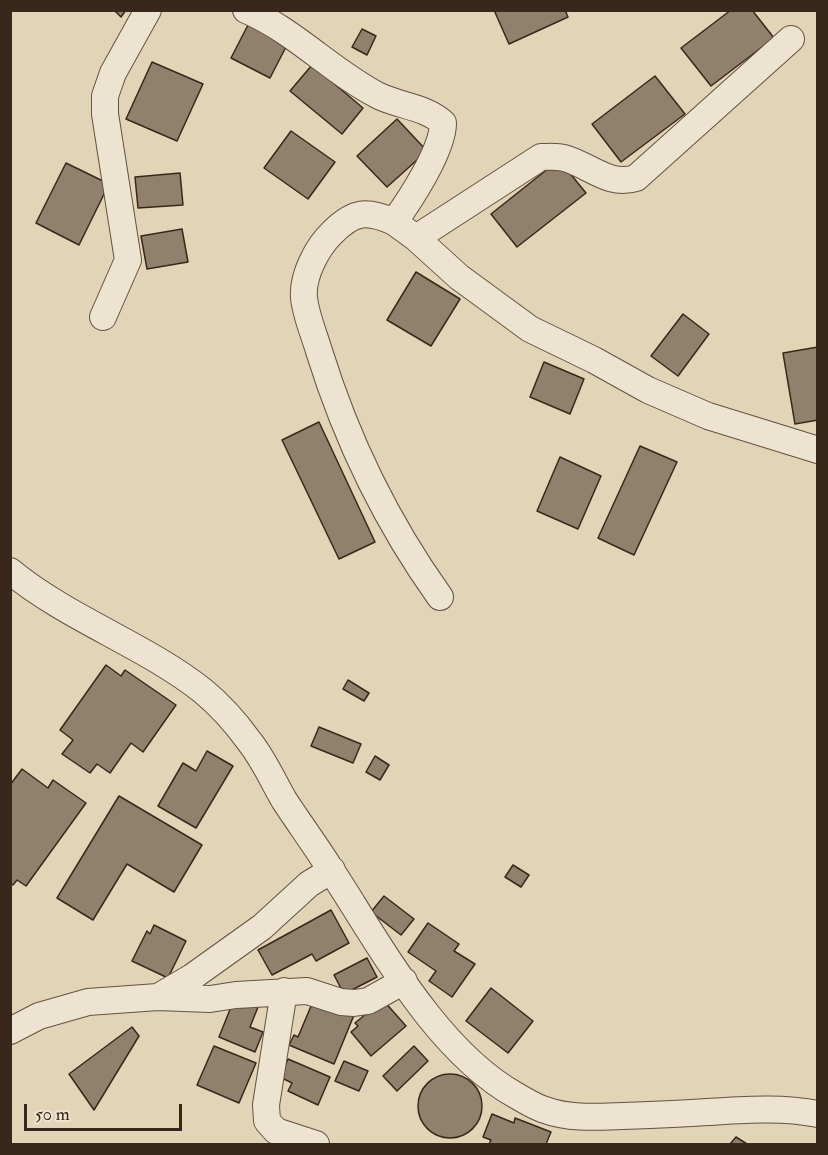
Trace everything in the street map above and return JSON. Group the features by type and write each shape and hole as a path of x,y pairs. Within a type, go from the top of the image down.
{"street":[{"path":"103,316 128,260 105,114 105,96 113,73 148,10"},
{"path":"246,10 286,31 380,96 434,115 443,123 443,133 429,163 415,191 394,222"},
{"path":"416,238 541,157 554,156 567,159 610,180 625,182 636,178 791,39"},
{"path":"440,597 388,515 360,458 327,376 304,296 312,261 331,234 344,222 359,214 376,213 394,222 416,238 459,277 530,329 594,360 648,390 708,416 818,450"},
{"path":"10,571 67,609 170,669 202,690 216,703 252,744 297,819 332,870 352,906 439,1028 460,1052 506,1090 541,1109 578,1117 669,1115 761,1109 818,1114"},
{"path":"158,997 192,977 262,927 309,884 332,870"},
{"path":"10,1031 39,1016 88,1002 158,997 210,999 236,995 307,991 326,995 341,1002 354,1003 368,1001 404,981"},
{"path":"284,992 266,1105 267,1121 276,1131 316,1144"}],"building":[{"path":"114,10 126,10 121,17"},
{"path":"494,10 565,10 568,17 509,44"},
{"path":"731,10 752,10 774,38 711,86 681,48"},
{"path":"249,23 288,43 270,78 231,58"},
{"path":"362,29 376,36 367,55 352,47"},
{"path":"152,62 203,84 177,141 126,119"},
{"path":"312,65 363,108 342,134 290,91"},
{"path":"655,76 685,114 621,162 592,124"},
{"path":"397,119 427,151 387,187 357,156"},
{"path":"291,131 335,162 308,199 264,168"},
{"path":"559,160 586,193 517,247 491,214"},
{"path":"66,163 109,184 79,245 36,223"},
{"path":"180,173 183,205 138,208 135,177"},
{"path":"182,229 188,262 147,269 141,236"},
{"path":"416,272 460,299 431,346 387,320"},
{"path":"683,314 709,334 678,376 651,356"},
{"path":"818,347 818,420 795,424 783,353"},
{"path":"544,362 584,379 570,414 530,397"},
{"path":"319,422 375,542 339,559 282,440"},
{"path":"640,446 677,462 634,555 598,538"},
{"path":"560,457 601,476 578,529 537,511"},
{"path":"106,665 121,676 125,670 176,705 143,752 131,743 110,773 97,764 90,773 62,754 73,740 60,730"},
{"path":"348,680 369,693 364,701 343,689"},
{"path":"319,727 361,744 353,763 311,746"},
{"path":"207,751 233,766 196,828 158,806 183,763 196,771"},
{"path":"375,756 389,765 380,780 366,772"},
{"path":"22,769 48,788 53,780 86,803 26,886 17,880 13,885 10,883 10,785"},
{"path":"119,796 202,845 174,892 127,864 93,920 57,898"},
{"path":"513,865 529,875 521,887 505,877"},
{"path":"384,896 414,919 401,935 371,912"},
{"path":"331,910 349,943 316,961 312,954 272,975 258,950"},
{"path":"428,923 459,944 454,951 475,964 452,997 429,981 436,971 408,952"},
{"path":"154,925 186,941 168,978 132,961 147,931 150,934"},
{"path":"367,958 377,977 344,994 334,975"},
{"path":"491,988 533,1021 508,1053 466,1021"},
{"path":"235,997 258,1007 250,1027 263,1032 255,1052 219,1037"},
{"path":"314,999 354,1015 334,1064 289,1045 294,1035 298,1037"},
{"path":"383,1000 406,1026 371,1056 351,1032 358,1026 355,1023"},
{"path":"132,1027 139,1036 94,1110 69,1074"},
{"path":"214,1046 256,1063 239,1103 197,1085"},
{"path":"414,1046 428,1061 397,1091 383,1076"},
{"path":"288,1059 330,1077 318,1105 288,1091 292,1083 280,1077"},
{"path":"344,1061 368,1071 359,1091 335,1081"},
{"path":"450,1074 468,1079 473,1083 477,1088 482,1106 477,1124 473,1129 468,1133 450,1138 432,1133 427,1129 423,1124 418,1106 423,1088 427,1083 432,1079"},
{"path":"492,1114 514,1123 515,1118 551,1132 546,1144 489,1144 491,1140 483,1137"},
{"path":"736,1137 747,1144 730,1144"}]}
